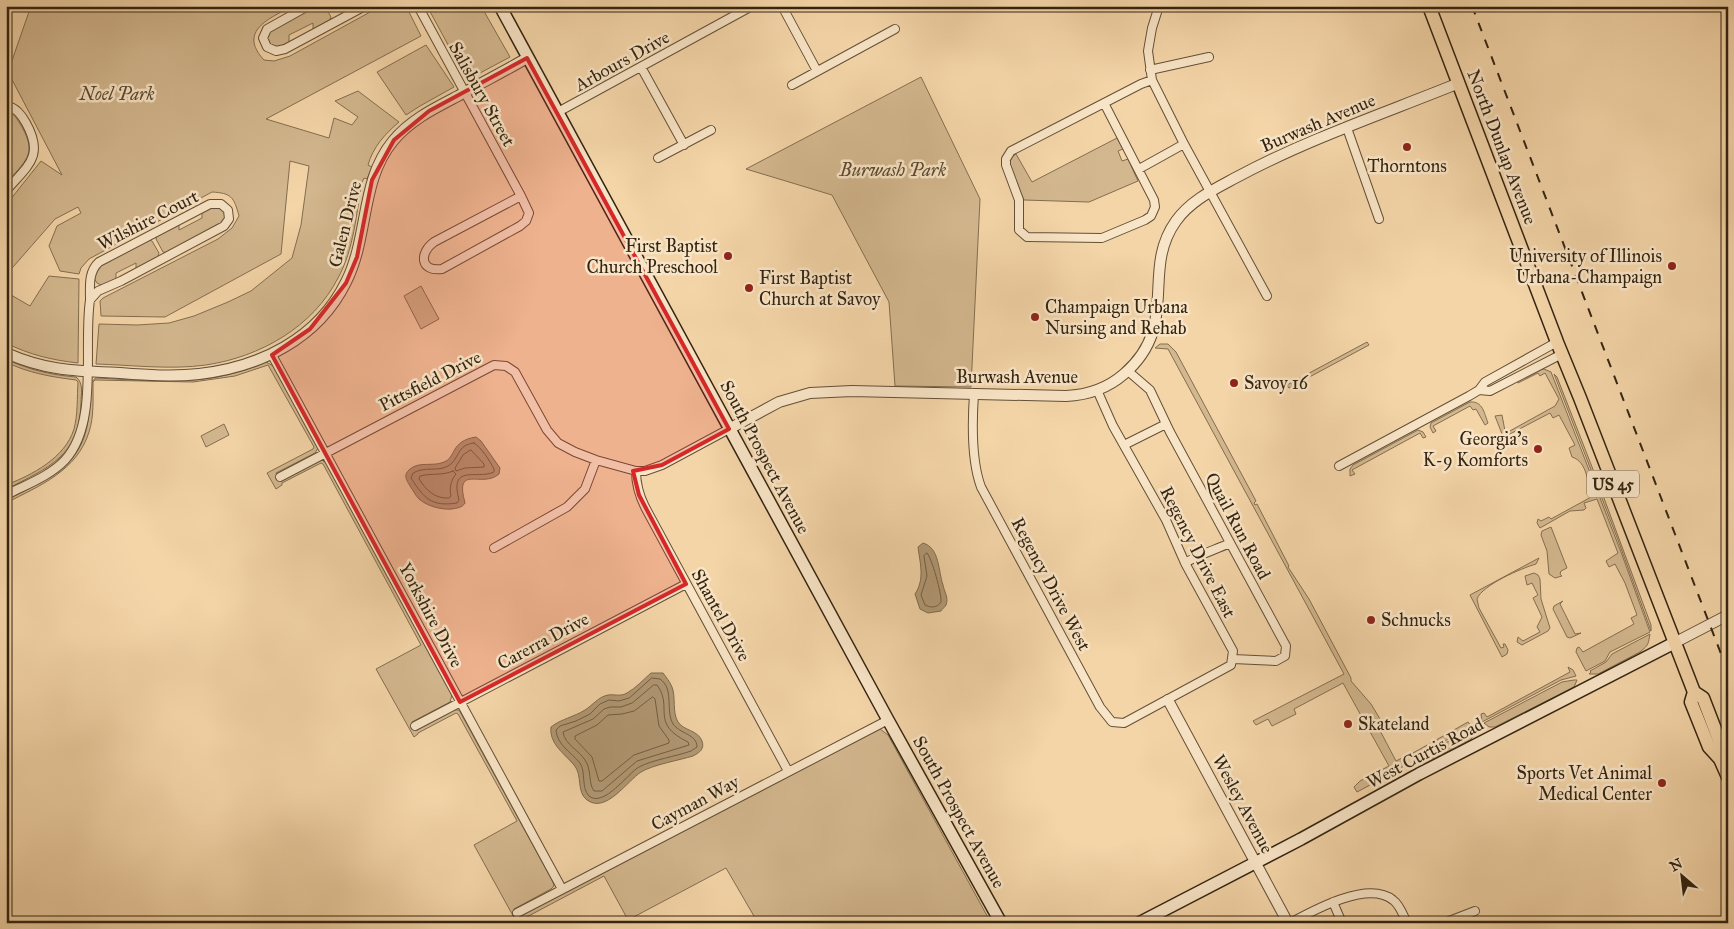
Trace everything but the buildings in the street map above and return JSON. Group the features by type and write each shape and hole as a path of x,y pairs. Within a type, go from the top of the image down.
{"main road":[{"name":"South Prospect Avenue","path":"500,6 888,720 1001,923"},
{"name":"North Dunlap Avenue","path":"1429,6 1559,348 1694,692 1691,702 1709,747 1720,759 1728,777"},
{"name":"West Curtis Road","path":"1139,923 1339,819 1419,774 1674,643"}],"street":[{"path":"308,6 267,29 263,38 267,48 276,51 285,49 365,6"},
{"name":"Salisbury Street","path":"418,6 521,196 529,213 526,221 520,226 442,269 431,268 425,264 423,256 425,251 434,242 521,196"},
{"name":"Arbours Drive","path":"558,112 752,6"},
{"path":"782,6 817,71"},
{"path":"1160,6 1148,51 1152,80 1184,144 1267,296"},
{"path":"792,85 895,29"},
{"path":"1150,70 1210,57"},
{"name":"Galen Drive","path":"6,352 53,369 161,375 199,374 238,367 272,355 310,329 332,306 346,283 357,257 372,180 386,150 403,129 527,58"},
{"path":"642,67 684,145"},
{"path":"1104,103 1156,204 1151,216 1096,239 1027,237 1019,230 1019,200 1006,165 1011,151 1104,103 1141,84 1152,80"},
{"name":"Burwash Avenue","path":"730,429 778,402 810,393 852,391 1066,396 1088,393 1106,386 1128,371 1142,354 1154,331 1158,311 1161,259 1168,235 1184,212 1210,192 1284,153 1459,84"},
{"path":"6,105 22,115 35,147 32,159 6,192"},
{"path":"1347,128 1379,219"},
{"path":"658,158 711,130"},
{"path":"1139,169 1184,144"},
{"name":"Wilshire Court","path":"7,494 57,467 74,448 79,439 85,418 91,273 93,268 99,262 210,204 221,204 228,210 227,223 220,230 120,282 98,291 90,300"},
{"path":"1479,390 1490,391 1559,348"},
{"path":"1340,466 1479,390 1486,382 1559,348"},
{"name":"Yorkshire Drive","path":"272,355 562,889"},
{"name":"Pittsfield Drive","path":"280,477 491,366 500,365 506,366 515,372 547,430 558,444 596,460 636,471 645,471 662,465 730,429"},
{"name":"Quail Run Road","path":"1128,371 1150,390 1166,424 1287,651 1283,658 1276,662 1233,659"},
{"name":"Regency Drive East","path":"1097,390 1124,445 1166,520 1185,563 1233,651 1233,659"},
{"name":"Regency Drive West","path":"974,394 974,454 981,487 1100,707 1112,722 1124,723 1168,700"},
{"path":"1124,445 1166,424"},
{"path":"494,548 567,507 586,489 596,460"},
{"name":"Shantel Drive","path":"636,471 639,495 788,771"},
{"path":"1185,563 1230,543"},
{"name":"Carerra Drive","path":"415,726 686,584"},
{"name":"West Curtis Road","path":"1674,643 1728,616"},
{"path":"1168,700 1231,665 1233,659"},
{"name":"Wesley Avenue","path":"1168,700 1289,923"},
{"name":"Cayman Way","path":"517,913 888,720"},
{"path":"1289,923 1333,902 1364,892 1389,897 1394,900 1407,923"},
{"path":"1333,902 1342,923"},
{"path":"1444,923 1475,910"}],"highlighted area":[{"path":"527,58 729,429 662,465 633,471 639,495 686,584 460,702 272,355 310,329 346,283 357,257 372,180 394,140 429,111"}],"green space":[{"name":"Noel Park","path":"31,6 182,6 184,10 191,6 293,6 275,15 255,33 254,41 257,50 264,60 274,61 290,56 381,6 406,6 421,36 266,119 329,138 334,118 352,125 358,117 335,101 358,91 399,122 380,141 370,158 368,165 372,167 367,179 364,178 362,182 351,244 338,278 314,311 299,325 265,347 246,355 206,365 165,367 96,364 99,324 137,325 169,323 194,316 251,291 292,258 301,225 309,166 290,161 281,254 165,317 101,316 100,301 218,239 232,228 239,216 233,200 228,195 212,192 89,259 81,268 79,274 60,271 49,246 57,226 81,213 78,207 55,219 6,275 6,205 41,161 62,175 8,72"},
{"path":"312,6 325,6 331,17 329,22 313,31 313,23 289,35 289,44 283,46 273,47 267,42 267,33 273,26"},
{"path":"427,6 481,6 510,57 467,80"},
{"path":"426,45 454,87 406,115 377,72"},
{"name":"Burwash Park","path":"921,77 980,199 971,387 895,386 889,302 832,195 746,169"},
{"path":"6,110 12,113 22,127 27,137 29,152 23,164 6,184 6,177 9,173 6,171 6,123 11,117 6,114"},
{"path":"1117,138 1123,149 1118,151 1122,161 1128,159 1138,181 1089,202 1024,200 1008,165 1009,158 1016,154 1032,182"},
{"path":"218,206 224,214 222,224 169,253 163,252 156,239 158,233 179,222 179,230 202,218 202,210"},
{"path":"146,239 152,241 159,253 157,259 136,270 136,263 116,273 116,281 103,286 97,283 94,278 97,266"},
{"path":"49,276 79,279 78,363 41,356 6,343 6,292 30,306"},
{"path":"421,286 439,319 421,329 404,296"},
{"path":"1367,342 1369,345 1289,388 1287,385"},
{"path":"1160,344 1168,344 1176,352 1256,501 1255,505 1257,504 1288,567 1309,599 1351,681 1371,704 1380,719 1376,723 1396,761 1402,758 1404,761 1402,768 1357,792 1354,787 1360,781 1389,766 1343,683 1294,709 1296,714 1272,726 1268,719 1256,725 1253,721 1344,674 1168,349 1155,348"},
{"path":"6,359 41,371 76,377 79,379 82,392 79,421 68,448 48,466 7,489 6,485 37,471 55,457 70,439 76,417 78,382 76,380 31,372 6,362"},
{"path":"266,362 275,367 318,448 315,453 276,473 281,480 318,460 322,460 327,464 452,695 450,702 412,722 417,730 454,710 459,710 553,882 554,886 551,889 514,909 518,917 880,729 888,735 991,923 758,923 726,868 628,920 604,876 517,923 474,845 517,821 458,714 456,713 414,737 376,669 421,645 323,464 321,463 282,483 276,489 267,473 314,447 268,365 235,376 193,382 95,380 93,382 91,426 83,446 76,457 55,476 6,503 6,501 58,471 69,462 77,451 84,438 88,421 91,382 96,378 161,381 194,380 231,374"},
{"path":"1544,369 1551,372 1650,632 1610,652 1605,661 1586,671 1576,652 1577,648 1579,647 1583,652 1634,624 1631,618 1637,615 1625,583 1615,564 1609,567 1606,561 1618,553 1597,499 1584,503 1586,508 1584,510 1570,511 1540,528 1537,523 1538,519 1541,521 1549,517 1551,519 1593,496 1584,468 1572,457 1569,448 1575,445 1559,415 1553,418 1550,413 1508,435 1510,441 1507,442 1495,416 1502,415 1505,431 1508,432 1555,406 1559,399 1545,373 1540,376 1538,373 1518,383 1517,381"},
{"path":"1554,374 1557,377 1601,490 1651,625 1651,631 1618,540"},
{"path":"1470,402 1478,403 1488,423 1485,425 1476,409 1473,410 1470,406 1433,426 1436,431 1433,433 1430,427 1431,423"},
{"path":"224,424 229,435 206,447 201,436"},
{"path":"1418,430 1423,432 1426,437 1423,438 1420,433 1352,470 1355,474 1350,476 1350,469 1353,465"},
{"path":"1551,527 1567,568 1561,571 1560,574 1562,576 1555,578 1549,574 1547,551 1541,535 1542,531"},
{"path":"1539,558 1536,564 1512,573 1486,588 1477,599 1479,608 1501,648 1505,644 1508,650 1507,654 1502,657 1470,595"},
{"path":"1534,573 1540,579 1541,599 1550,628 1548,631 1522,645 1517,642 1518,637 1523,641 1540,632 1537,627 1542,617 1533,598 1538,595 1532,583 1527,585 1525,576"},
{"path":"1563,601 1560,604 1575,634 1581,633 1570,638 1567,637 1553,609 1554,606"},
{"path":"1650,634 1649,642 1640,652 1598,674 1589,674 1590,671 1606,662 1612,654"},
{"path":"1568,667 1573,670 1576,676 1561,680 1482,722 1481,714 1484,713 1487,717 1570,672"},
{"path":"1577,680 1574,687 1495,727 1489,727 1484,723 1562,682"},
{"path":"1468,722 1472,727 1415,756 1413,753"},
{"path":"1473,729 1473,737 1470,740 1427,762 1423,763 1415,758"}],"water":[{"path":"476,437 481,441 500,468 499,474 492,478 466,480 463,484 465,503 459,507 452,509 439,508 430,506 419,499 406,479 408,471 418,465 435,464 448,460 462,442"},
{"path":"923,543 933,550 938,561 947,600 946,605 941,611 928,613 920,609 915,594 921,577 918,547"},
{"path":"651,673 663,673 668,680 673,691 675,714 678,722 700,737 703,744 702,748 693,756 646,769 635,776 609,800 594,803 587,800 580,788 577,769 555,744 552,739 551,727 585,710 604,696 627,693"}],"railway":[{"path":"1472,6 1728,672"}],"place":[{"name":"Thorntons","path":"1407,147"},
{"name":"First Baptist Church Preschool","path":"728,256"},
{"name":"University of Illinois Urbana-Champaign","path":"1672,266"},
{"name":"First Baptist Church at Savoy","path":"749,288"},
{"name":"Champaign Urbana Nursing and Rehab","path":"1035,317"},
{"name":"Savoy 16","path":"1234,383"},
{"name":"Georgia's K-9 Komforts","path":"1538,449"},
{"name":"Schnucks","path":"1371,620"},
{"name":"Skateland","path":"1348,724"},
{"name":"Sports Vet Animal Medical Center","path":"1662,783"}]}
